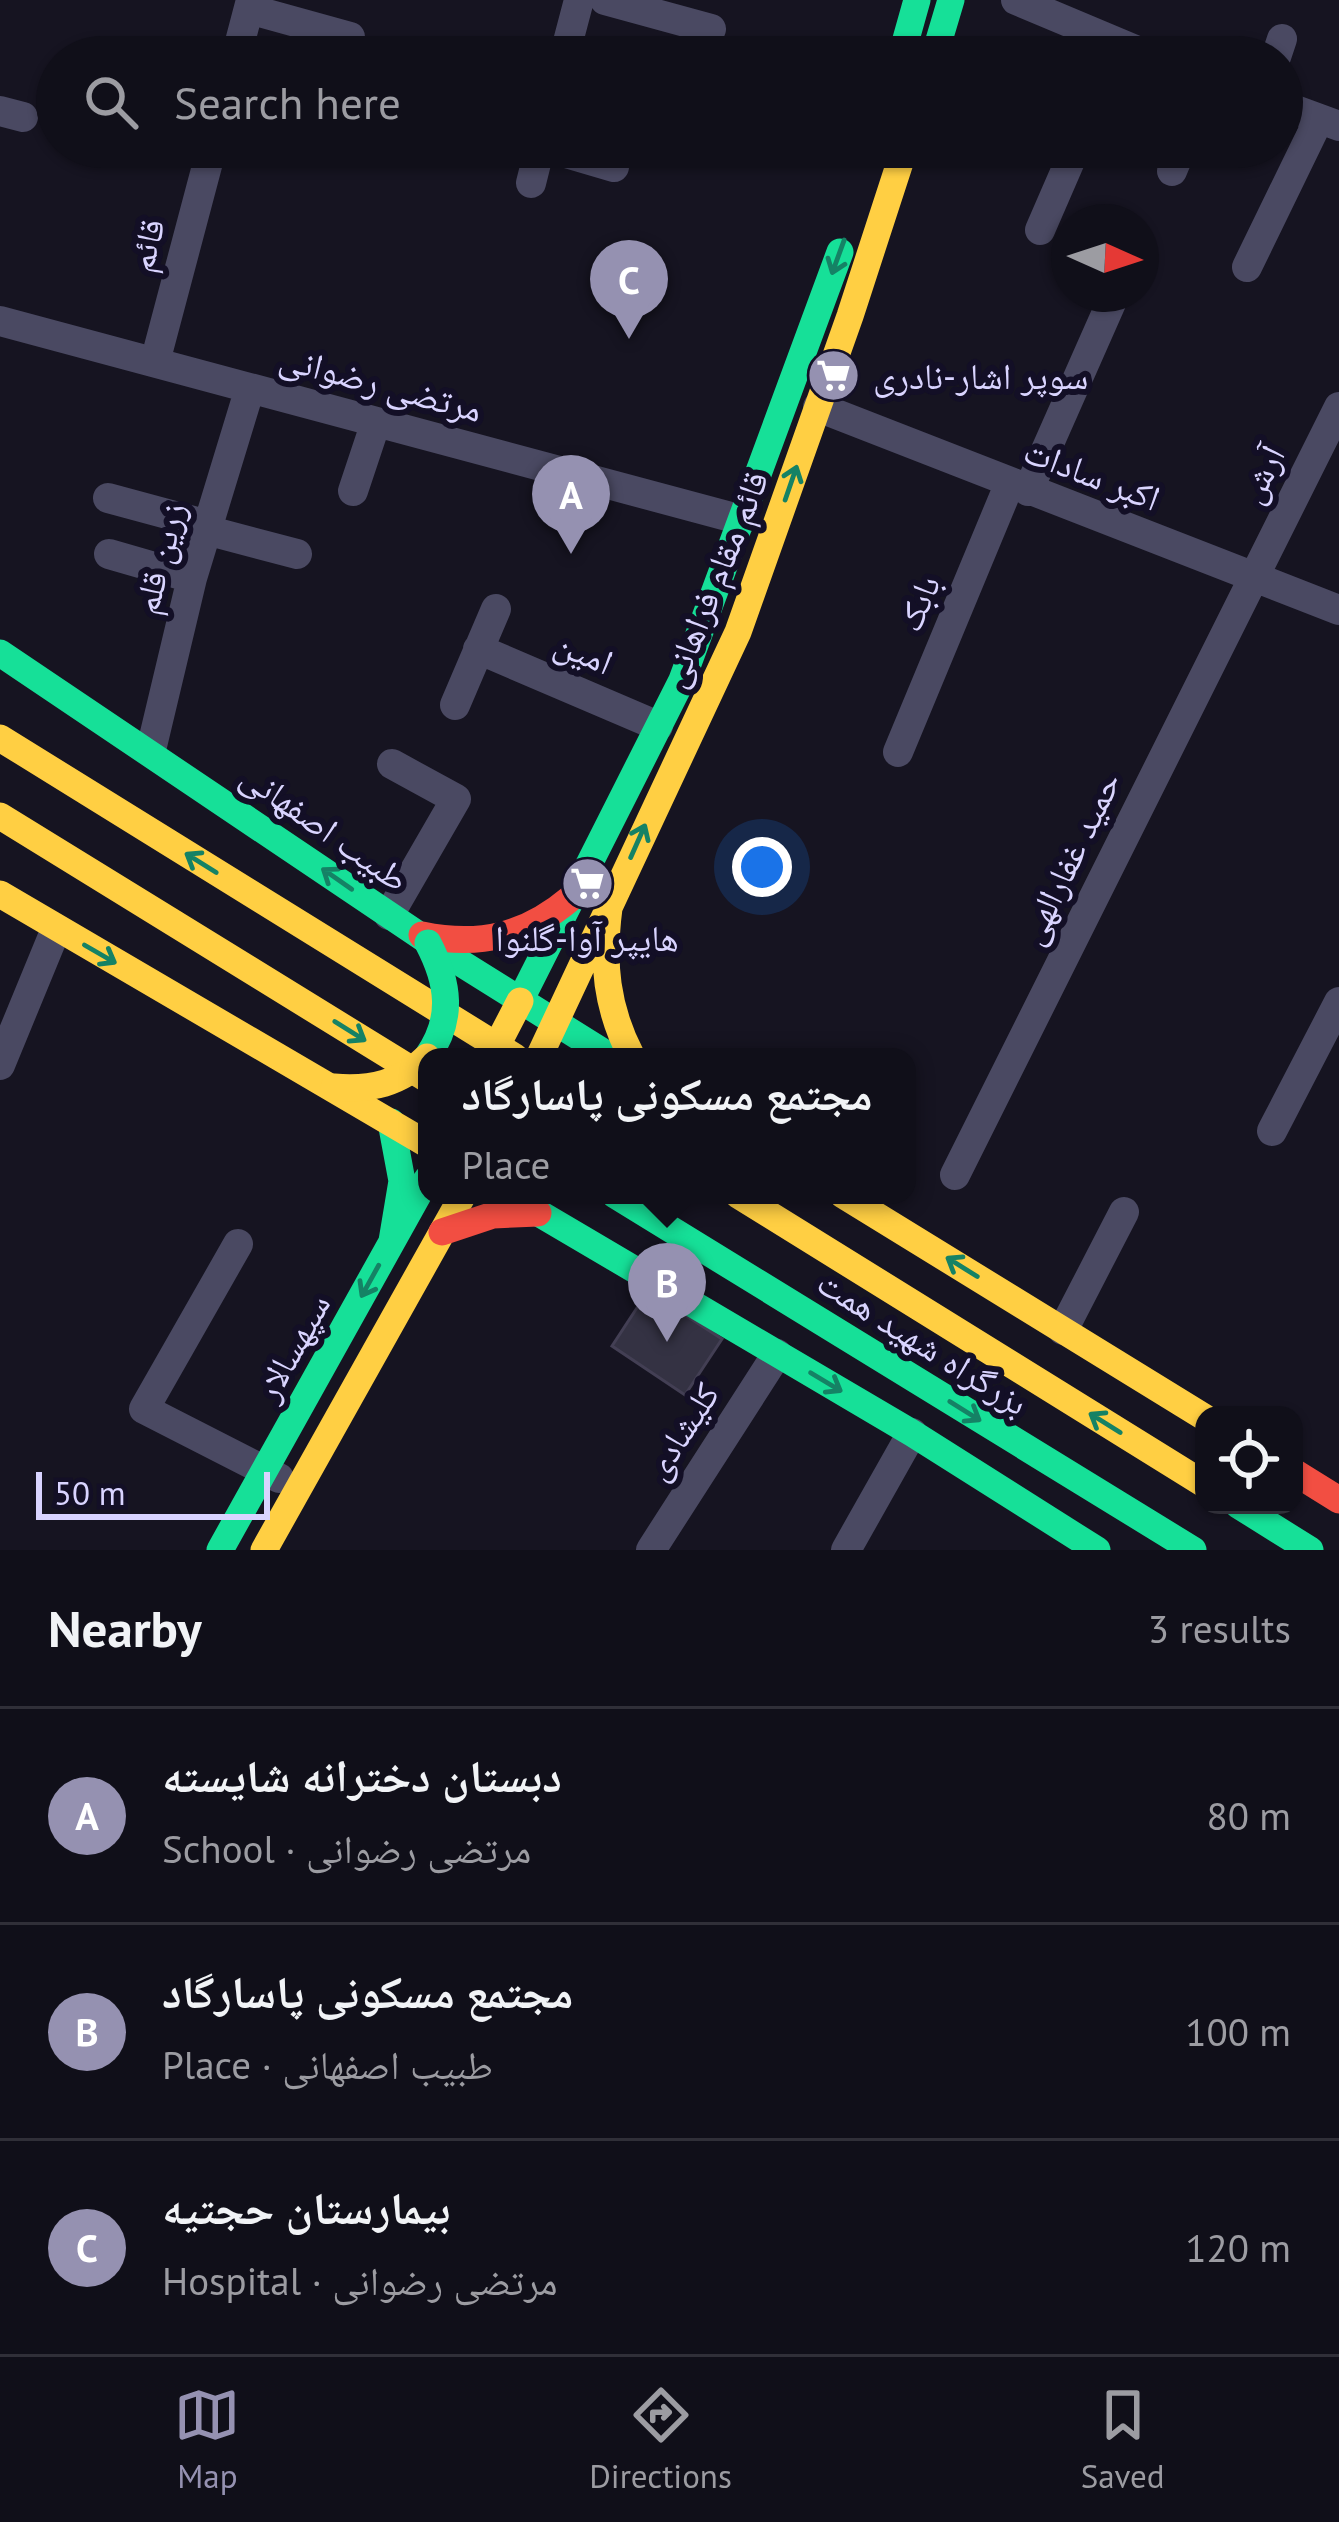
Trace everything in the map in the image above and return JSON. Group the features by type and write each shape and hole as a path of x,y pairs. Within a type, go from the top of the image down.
{"main road":[{"path":"908,36 917,0"},
{"path":"940,36 951,0"},
{"name":"قائم مقام فراهانی","path":"496,1048 682,680 870,168"},
{"name":"قائم مقام فراهانی","path":"543,1048 738,632 898,168"},
{"name":"طبیب اصفهانی","path":"0,653 151,750 410,930 596,1048"},
{"path":"0,738 500,1048"},
{"path":"0,816 418,1073"},
{"path":"0,894 418,1138"},
{"path":"410,930 458,942 511,936 534,928 572,898"},
{"path":"609,908 603,949 608,1005 628,1048"},
{"path":"410,930 442,967 448,995 446,1024 432,1048"},
{"path":"334,1087 362,1090 390,1084 418,1068"},
{"path":"391,1122 404,1172 392,1241"},
{"name":"سپهسالار","path":"220,1550 418,1195"},
{"name":"سپهسالار","path":"264,1550 458,1204"},
{"path":"523,1204 912,1433 1097,1550"},
{"name":"بزرگراه شهید همت","path":"630,1204 1193,1550"},
{"name":"بزرگراه شهید همت","path":"752,1204 1195,1478"},
{"path":"858,1204 1195,1411"},
{"path":"442,1232 493,1215 538,1213"},
{"path":"1303,1478 1339,1500"},
{"path":"1252,1514 1310,1550"}],"street":[{"path":"570,36 579,0"},
{"path":"605,0 711,29"},
{"path":"1016,0 1088,36"},
{"path":"242,36 250,4 347,36"},
{"path":"1247,267 1329,122"},
{"name":"قائم","path":"155,362 206,168"},
{"path":"531,183 536,168"},
{"path":"1040,230 1067,168"},
{"name":"بابک","path":"898,752 1106,312"},
{"name":"مرتضی رضوانی","path":"0,321 742,520"},
{"name":"زرین قلم","path":"151,750 192,578 250,388"},
{"name":"اکبر سادات","path":"818,407 1339,610"},
{"name":"آرش","path":"1252,577 1339,407"},
{"path":"353,490 376,422"},
{"path":"108,498 297,554"},
{"path":"109,554 192,578"},
{"name":"حمید غفارالهی","path":"955,1175 1252,577"},
{"path":"455,705 496,609"},
{"name":"امین","path":"478,650 658,725"},
{"path":"392,764 456,799 410,930"},
{"path":"0,1065 56,929"},
{"path":"1272,1131 1335,1017"},
{"path":"1063,1330 1124,1212"},
{"path":"238,1244 144,1409 298,1488"},
{"name":"کلیشادی","path":"651,1550 777,1354"},
{"path":"846,1550 912,1433"}],"building":[{"path":"648,1291 722,1339 685,1395 612,1346"}],"traffic: fast":[{"path":"907,36 917,0"},
{"path":"940,36 951,0"},
{"path":"520,1001 682,680 840,252"},
{"path":"0,653 456,960 597,1048"},
{"path":"428,943 446,1001 442,1029 433,1048"},
{"path":"391,1122 402,1181 392,1241"},
{"path":"220,1550 418,1195"},
{"path":"523,1204 912,1433 1097,1550"},
{"path":"630,1204 1193,1550"},
{"path":"1252,1514 1310,1550"}],"traffic: slow":[{"path":"543,1048 738,632 898,168"},
{"path":"0,738 500,1048"},
{"path":"0,816 418,1073"},
{"path":"0,894 418,1139"},
{"path":"609,908 608,984 628,1048"},
{"path":"496,1048 520,1001"},
{"path":"334,1087 384,1083 418,1064"},
{"path":"264,1550 458,1204"},
{"path":"753,1204 1195,1478"},
{"path":"858,1204 1195,1411"}],"traffic: jam":[{"path":"422,935 463,940 501,935 537,921 571,898"},
{"path":"442,1232 493,1215 538,1213"},
{"path":"1303,1478 1339,1500"}],"place":[{"name":"بیمارستان حجتیه","path":"629,339"},
{"name":"سوپر اشار-نادری","path":"834,376"},
{"name":"دبستان دخترانه شایسته","path":"571,554"},
{"name":"هایپر آوا-گلنوا","path":"587,883"},
{"name":"مجتمع مسکونی پاسارگاد","path":"667,1342"}]}
